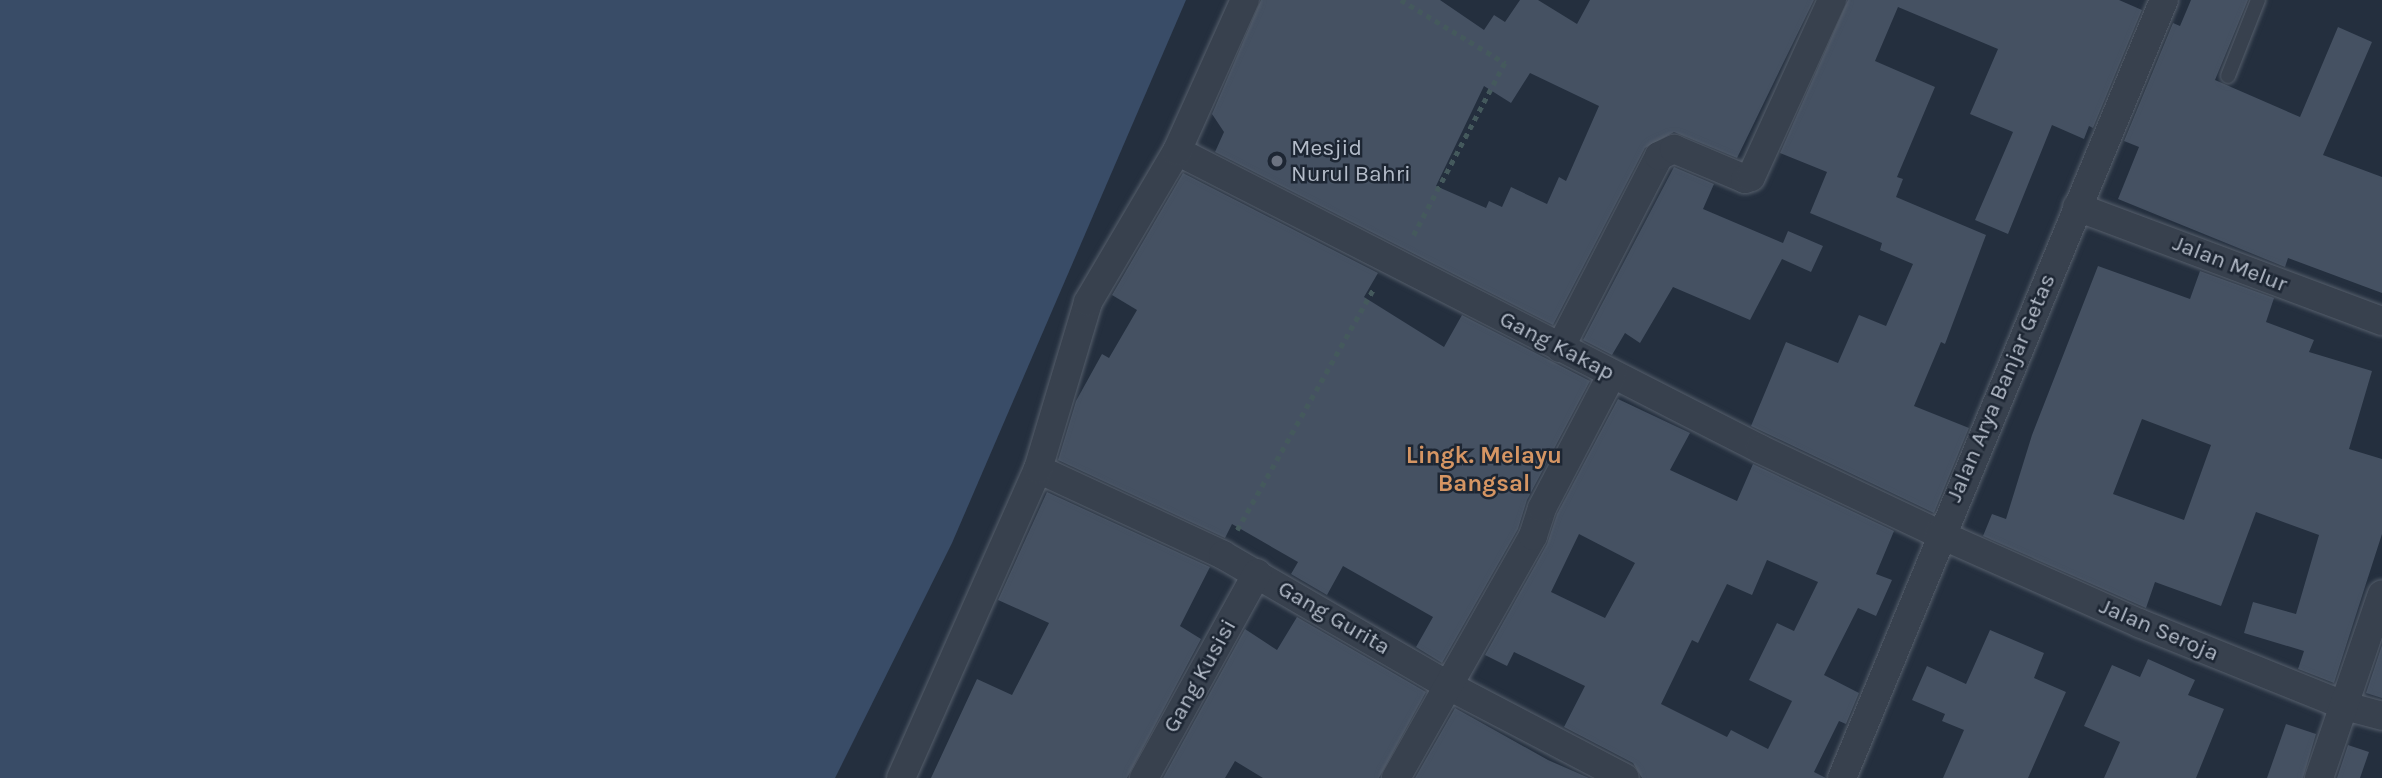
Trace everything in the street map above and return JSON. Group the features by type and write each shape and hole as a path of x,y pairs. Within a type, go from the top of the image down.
{"street":[{"path":"901,778 1038,469 1088,302 1177,151 1245,0"},
{"path":"1560,348 1659,156 1674,149 1745,179 1751,177 1832,0"},
{"name":"Jalan Arya Banjar Getas","path":"1842,778 1939,534 2164,0"},
{"name":"Gang Kakap","path":"1177,151 1560,348 1939,534"},
{"name":"Jalan Melur","path":"2077,206 2382,321"},
{"path":"1396,778 1451,687 1533,536 1542,508 1612,374"},
{"name":"Gang Gurita","path":"1038,469 1223,555 1451,687 1625,778"},
{"name":"Jalan Seroja","path":"1939,534 2139,623 2345,706 2382,716"},
{"name":"Gang Kusisi","path":"1144,778 1257,573"},
{"path":"2319,778 2382,594"}],"lane":[{"path":"2228,76 2258,0"}],"path":[{"path":"1223,555 1374,287 1399,264 1504,63 1402,0"}],"water":[{"path":"0,0 1186,0 952,543 835,778 0,778"}],"building":[{"path":"1261,0 1440,0 1484,30 1494,15 1505,22 1520,0 1538,0 1577,24 1590,0 1814,0 1737,158 1674,132 1645,148 1553,325 1215,152 1224,132 1212,114","holes":["1530,73 1599,106 1566,181 1559,177 1547,204 1511,187 1502,207 1489,201 1486,208 1436,186 1484,86 1511,103"]},
{"path":"1848,0 2119,0 2142,10 2093,128 2089,126 2084,139 2052,125 2008,234 1975,220 2013,132 1970,114 1998,49 1898,7 1875,61 1935,87 1897,177 1903,179 1896,197 1986,235 1945,344 1941,342 1914,406 1969,428 1934,513 1751,426 1786,342 1838,363 1859,315 1886,326 1913,264 1880,250 1882,243 1810,213 1827,172 1780,153"},
{"path":"2191,0 2248,0 2215,80 2300,117 2338,27 2372,42 2323,155 2382,177 2382,293 2288,258 2285,267 2118,199 2139,147 2124,141 2173,23 2180,26"},
{"path":"1674,167 1714,184 1703,209 1783,243 1788,231 1823,246 1811,272 1782,259 1750,320 1673,287 1640,343 1625,333 1612,355 1583,340"},
{"path":"1183,173 1378,273 1364,297 1444,347 1462,315 1590,381 1527,500 1518,529 1442,663 1416,647 1433,617 1343,566 1327,595 1291,574 1298,562 1232,524 1225,538 1058,460 1076,401 1102,354 1109,358 1137,310 1112,295"},
{"path":"2098,266 2190,299 2200,271 2274,298 2266,322 2314,340 2309,352 2372,371 2349,449 2382,459 2382,534 2334,683 2298,669 2304,651 2244,633 2253,602 2296,614 2319,535 2256,512 2221,606 2155,582 2146,608 1983,536 1992,514 2006,519 2032,435","holes":["2142,419 2211,445 2184,520 2113,494"]},
{"path":"1618,399 1690,433 1670,470 1737,501 1753,464 1894,531 1876,574 1892,580 1876,616 1858,608 1824,675 1859,693 1846,724 1839,721 1814,772 1826,778 1642,778 1633,763 1564,727 1585,686 1514,652 1507,666 1485,655 1547,544 1557,514","holes":["1579,534 1635,563 1605,618 1551,592","1767,560 1818,582 1794,631 1777,623 1749,680 1792,701 1768,749 1731,730 1727,737 1661,704 1692,640 1698,643 1727,584 1752,595"]},
{"path":"1047,492 1210,567 1180,626 1201,639 1127,778 931,778 977,679 1012,695 1049,623 998,600"},
{"path":"1297,617 1426,692 1379,778 1263,778 1235,761 1225,778 1163,778 1245,629 1277,650"},
{"path":"1990,630 2044,653 2034,678 2066,692 2028,778 1943,778 1964,730 1942,721 1945,714 1912,700 1927,666 1966,684"},
{"path":"2382,645 2382,698 2366,693"},
{"path":"2148,659 2195,680 2188,695 2224,709 2196,778 2104,778 2120,742 2084,726 2112,665 2140,677"},
{"path":"1455,708 1548,760 1589,778 1415,778"},
{"path":"2286,724 2316,734 2303,778 2267,778"},
{"path":"2348,745 2369,752 2360,778 2337,778"}],"place":[{"name":"Mesjid Nurul Bahri","path":"1277,161"}],"district":[{"name":"Lingk. Melayu Bangsal","path":"1484,470"}]}
